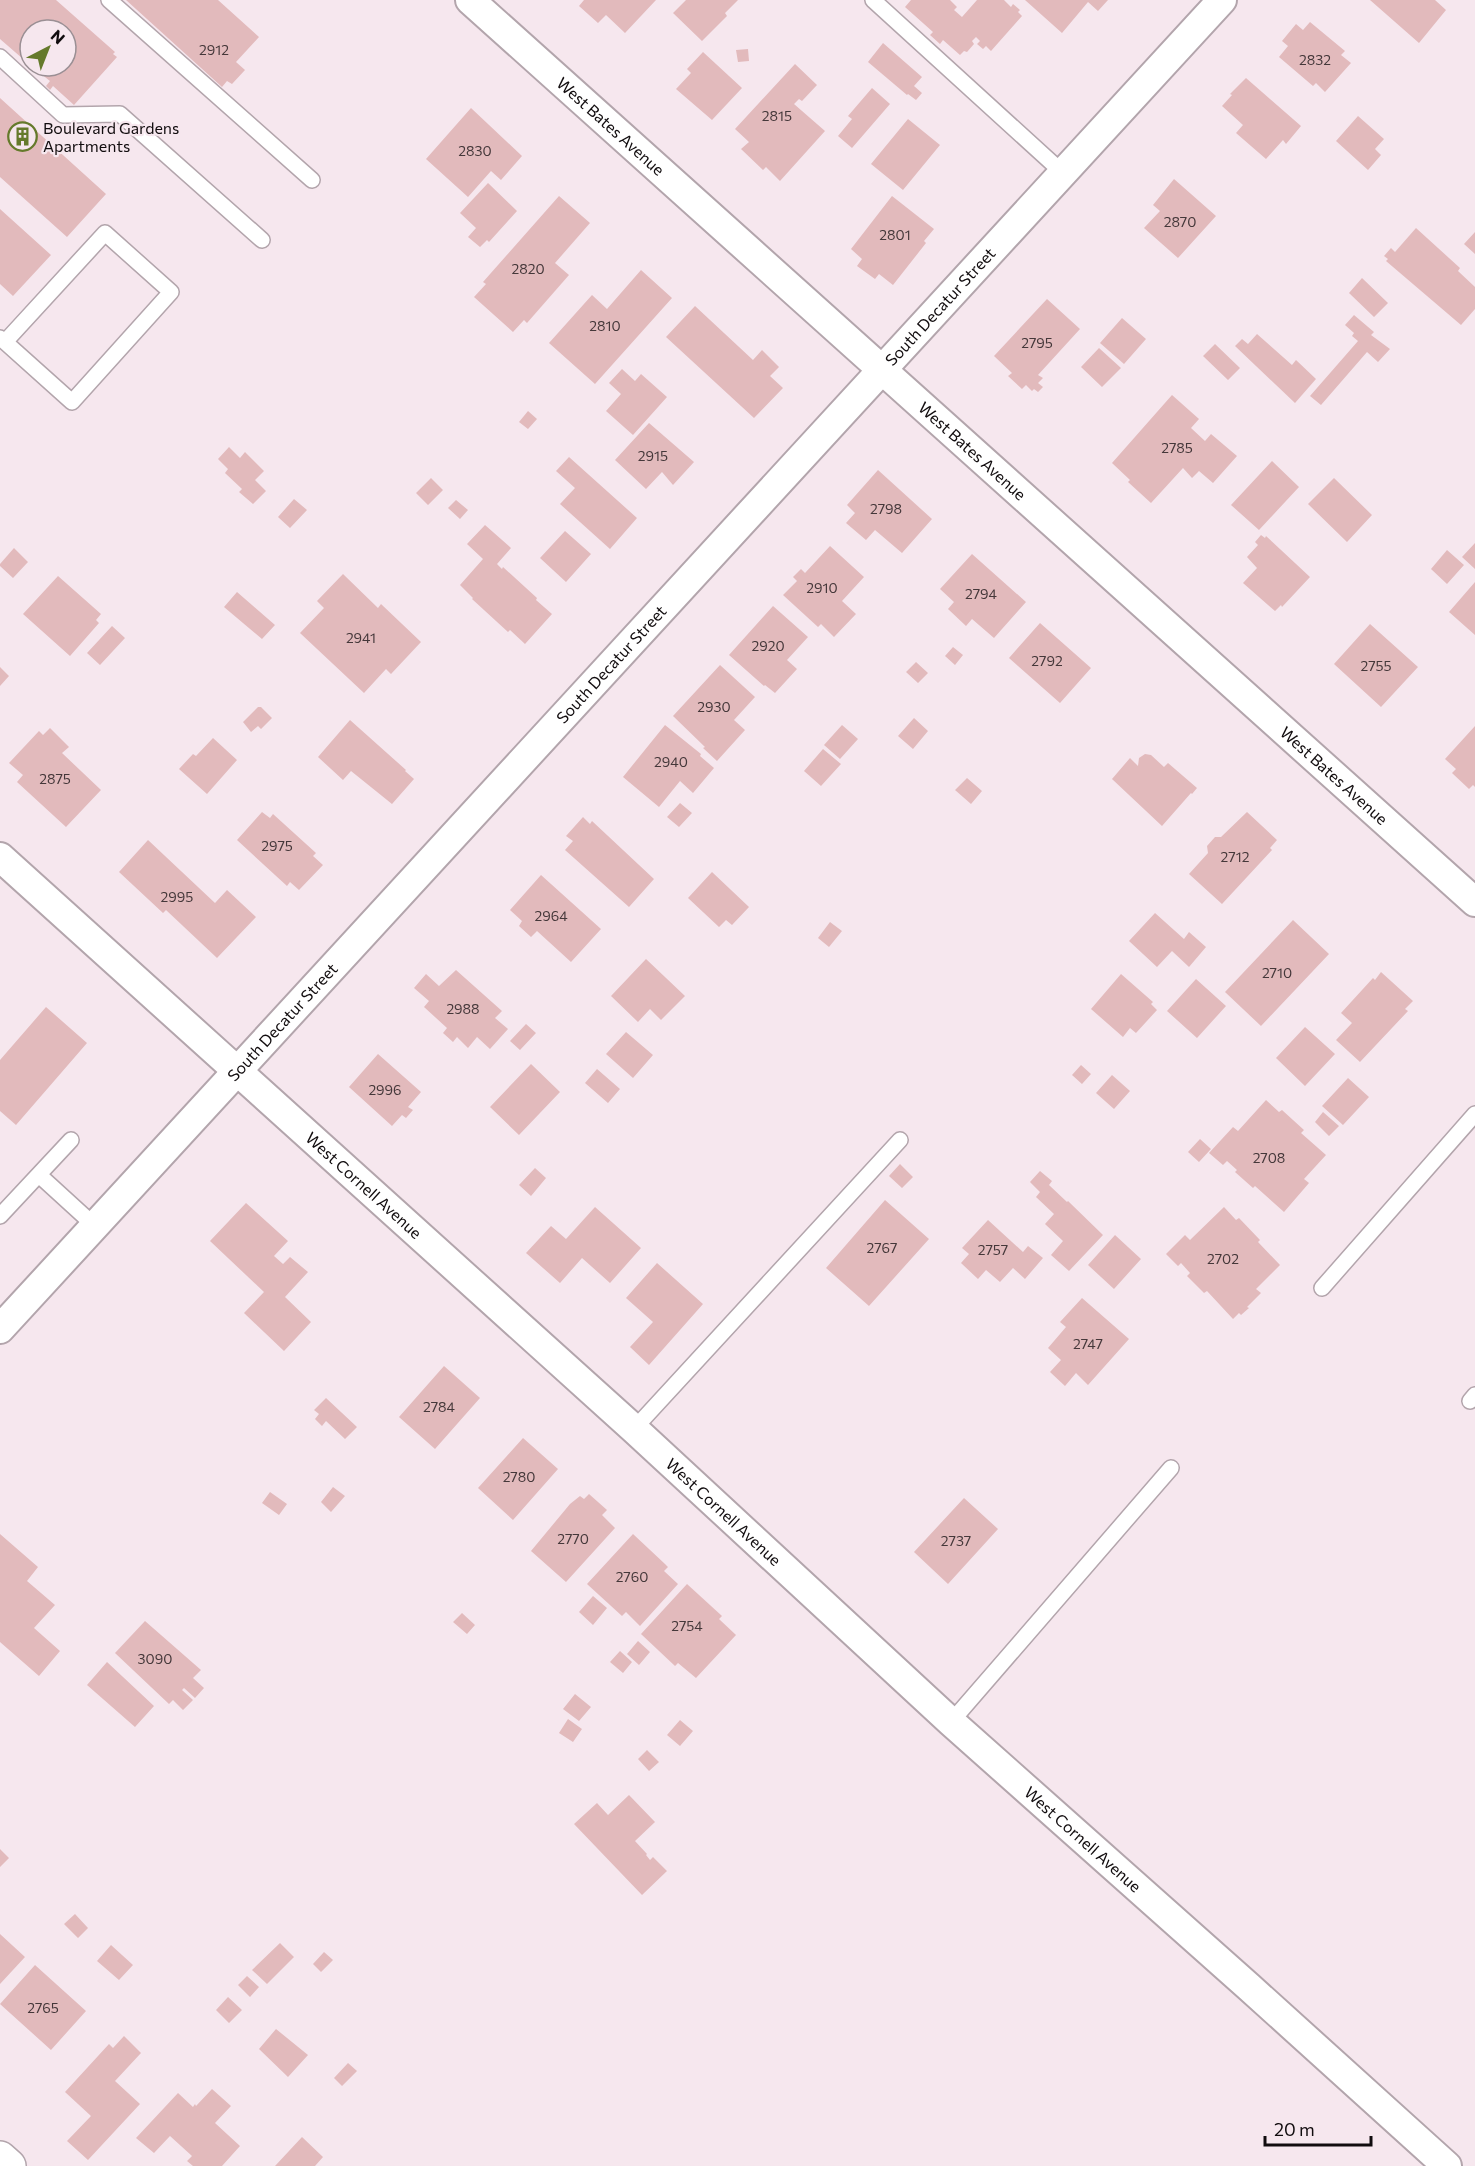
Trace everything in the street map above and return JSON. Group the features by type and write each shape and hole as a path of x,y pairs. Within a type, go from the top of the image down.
{"street":[{"name":"West Bates Avenue","path":"470,0 1475,902"},
{"name":"South Decatur Street","path":"0,1329 1222,0"},
{"name":"West Cornell Avenue","path":"0,857 634,1429 951,1722 1447,2166"}],"lane":[{"path":"109,0 312,180"},
{"path":"873,0 1063,173"},
{"path":"0,57 63,115 120,114 262,240"},
{"path":"105,233 171,292 72,402 2,340 105,233"},
{"path":"1322,1288 1475,1114"},
{"path":"0,1216 71,1140"},
{"path":"634,1429 900,1140"},
{"path":"39,1175 96,1227"},
{"path":"951,1722 1171,1468"}],"building":[{"path":"0,0 56,0 76,18 18,18 18,55 0,39"},
{"path":"126,0 218,0 259,37 236,62 245,70 232,84 227,81 222,87"},
{"path":"584,0 656,0 625,33 606,15 598,23 579,6"},
{"path":"686,0 738,0 725,13 727,16 702,41 673,13"},
{"path":"911,0 950,0 957,7 954,10 962,17 977,0 1004,0 1011,7 1013,4 1020,10 1018,12 1022,16 991,51 986,46 983,49 977,44 980,41 976,37 972,41 974,44 967,52 964,51 960,55 943,40 940,44 930,35 933,32 905,7"},
{"path":"1025,0 1108,0 1098,11 1088,2 1062,33"},
{"path":"1370,0 1435,0 1446,10 1419,43"},
{"path":"78,19 115,52 113,54 117,57 74,105 53,86 50,90 46,86 50,81 46,78 78,78"},
{"path":"1310,22 1345,51 1341,55 1351,63 1325,92 1316,83 1313,86 1279,57 1288,46 1282,41 1296,24 1303,30"},
{"path":"883,43 922,77 914,86 922,93 916,100 868,62"},
{"path":"748,49 749,61 738,62 736,50"},
{"path":"703,52 742,88 712,120 676,89 691,73 687,69"},
{"path":"795,64 817,85 802,101 799,99 794,104 825,131 780,181 766,167 763,170 741,149 749,142 735,129"},
{"path":"1246,78 1301,126 1286,144 1283,140 1266,159 1236,133 1243,125 1222,106"},
{"path":"872,88 890,104 852,148 838,136 852,119 848,116"},
{"name":"Boulevard Gardens Apartments","path":"0,98 106,194 67,237 0,177"},
{"path":"471,108 522,156 501,180 491,171 468,197 426,159"},
{"path":"1358,116 1384,139 1375,149 1381,155 1368,170 1336,141"},
{"path":"908,119 940,145 903,190 871,164"},
{"path":"1174,179 1216,216 1178,258 1144,228 1160,211 1153,205"},
{"path":"488,183 517,211 489,242 487,240 480,247 468,237 476,228 460,213"},
{"path":"559,196 590,223 555,263 569,275 527,323 524,320 513,332 474,297 486,284 483,282"},
{"path":"892,196 934,229 924,241 926,243 893,285 879,274 875,279 857,266 862,259 851,249"},
{"path":"0,209 51,255 13,296 0,284"},
{"path":"1416,228 1460,268 1458,271 1475,287 1475,309 1461,325 1386,261 1388,259 1384,256 1391,248 1395,252"},
{"path":"1475,232 1475,254 1464,244"},
{"path":"641,270 672,298 595,384 549,343 592,295 607,309"},
{"path":"1362,278 1388,303 1374,317 1349,293"},
{"path":"1047,299 1080,329 1038,375 1043,378 1038,383 1043,387 1038,392 1034,389 1032,391 1026,385 1022,389 1008,376 1012,373 994,356"},
{"path":"695,306 753,360 762,350 779,367 770,376 783,388 754,418 666,337"},
{"path":"1354,315 1374,332 1371,335 1390,349 1378,362 1367,352 1321,405 1310,396 1358,341 1352,336 1354,333 1345,325"},
{"path":"1122,318 1146,339 1124,364 1100,343"},
{"path":"1257,334 1292,365 1296,360 1316,379 1295,403 1235,346 1242,339 1248,344"},
{"path":"1215,344 1240,368 1228,380 1203,356"},
{"path":"1099,348 1121,368 1102,387 1081,367"},
{"path":"622,369 635,381 641,374 667,397 633,435 606,411 621,394 609,383"},
{"path":"1172,395 1199,419 1191,428 1205,441 1211,434 1237,456 1213,483 1199,471 1192,478 1183,468 1151,503 1128,482 1130,480 1112,463"},
{"path":"528,411 537,419 528,429 519,422"},
{"path":"649,423 694,462 673,485 662,472 646,489 615,460"},
{"path":"229,447 240,458 245,452 264,471 255,480 266,491 253,504 239,492 242,489 225,473 228,469 218,459"},
{"path":"569,457 637,518 610,549 560,504 575,488 556,471"},
{"path":"1272,461 1299,487 1259,530 1231,505"},
{"path":"878,470 932,519 902,553 875,530 866,540 846,523 855,513 847,505"},
{"path":"431,478 443,490 428,505 416,493"},
{"path":"1334,478 1372,515 1347,542 1308,504"},
{"path":"294,499 307,510 290,528 278,517"},
{"path":"456,500 468,510 460,519 448,508"},
{"path":"485,525 511,548 497,564 502,569 503,567 552,614 525,644 510,630 508,632 460,585 483,559 467,544"},
{"path":"565,531 591,554 566,582 540,558"},
{"path":"1261,535 1265,538 1266,536 1310,577 1282,607 1281,605 1275,611 1243,583 1257,568 1247,557 1258,545 1255,542"},
{"path":"1475,543 1475,569 1462,557"},
{"path":"830,546 864,577 842,601 856,614 834,637 821,624 818,627 783,595 797,581 793,577 801,569 805,573"},
{"path":"14,548 28,562 13,578 0,564"},
{"path":"1447,550 1464,565 1447,584 1431,569"},
{"path":"972,554 1026,602 994,638 972,619 966,626 948,609 954,602 940,589"},
{"path":"343,574 378,608 381,604 421,642 391,674 386,669 364,693 300,633 324,608 317,601"},
{"path":"58,576 101,614 96,620 99,623 70,656 23,614"},
{"path":"1475,582 1475,635 1449,612"},
{"path":"237,592 275,625 262,639 224,607"},
{"path":"773,606 808,637 787,660 797,669 775,693 729,655"},
{"path":"1040,623 1091,668 1060,703 1009,658"},
{"path":"1370,624 1418,667 1381,707 1334,664"},
{"path":"112,626 125,638 100,665 87,653"},
{"path":"953,647 963,655 955,665 945,656"},
{"path":"916,662 928,673 918,683 906,672"},
{"path":"720,665 755,697 734,720 745,730 717,761 673,716"},
{"path":"0,667 9,676 0,686"},
{"path":"258,707 261,707 272,718 261,729 258,726 251,732 243,722"},
{"path":"914,718 928,731 913,749 898,736"},
{"path":"350,720 414,779 392,804 351,771 343,780 318,757"},
{"path":"665,725 701,754 700,756 714,768 693,793 680,781 659,807 623,777"},
{"path":"842,725 858,739 840,759 824,745"},
{"path":"1475,726 1475,787 1473,785 1469,789 1452,773 1456,769 1445,759"},
{"path":"50,728 69,747 62,753 101,790 66,827 17,782 23,775 9,763 39,731 43,735"},
{"path":"213,738 237,760 207,794 179,769 193,754 196,756"},
{"path":"823,749 841,764 821,786 804,771"},
{"path":"1145,754 1151,755 1164,767 1168,763 1197,788 1162,826 1112,779 1130,758 1138,766 1139,758"},
{"path":"967,778 982,791 971,804 955,790"},
{"path":"680,803 692,813 679,827 667,817"},
{"path":"262,812 270,818 273,814 316,853 313,856 323,865 299,890 290,882 287,886 237,840"},
{"path":"1247,812 1277,840 1270,848 1272,850 1222,904 1189,874 1208,853 1207,846 1215,837 1221,837"},
{"path":"583,817 590,824 592,821 654,879 629,907 565,850 573,841 566,836"},
{"path":"148,840 215,903 227,890 256,917 217,958 166,910 163,913 119,872"},
{"path":"712,872 749,907 732,925 726,920 719,927 688,898"},
{"path":"541,875 601,929 571,962 537,931 531,937 519,926 522,921 510,910"},
{"path":"1155,913 1184,939 1189,932 1206,947 1189,967 1172,951 1157,967 1129,941"},
{"path":"1293,920 1329,954 1261,1026 1225,992"},
{"path":"830,922 842,931 829,947 818,938"},
{"path":"646,959 685,996 661,1020 650,1009 638,1022 611,996"},
{"path":"456,970 502,1011 495,1018 508,1029 490,1049 477,1037 468,1048 457,1037 453,1042 443,1033 447,1028 424,1007 429,1001 414,988 426,974 439,986"},
{"path":"1381,972 1413,1001 1405,1009 1408,1011 1360,1062 1336,1040 1352,1023 1341,1013"},
{"path":"1121,974 1153,1002 1151,1004 1157,1010 1136,1033 1130,1028 1123,1037 1091,1009"},
{"path":"1196,979 1226,1006 1197,1038 1167,1011"},
{"path":"46,1007 87,1043 16,1125 0,1111 0,1060"},
{"path":"526,1024 536,1033 520,1050 510,1041"},
{"path":"1305,1027 1335,1054 1305,1086 1276,1058"},
{"path":"626,1032 653,1055 633,1078 606,1054"},
{"path":"378,1054 421,1092 408,1107 413,1110 406,1118 402,1115 392,1126 349,1087"},
{"path":"531,1064 560,1092 519,1135 490,1107"},
{"path":"1081,1065 1091,1074 1082,1084 1072,1075"},
{"path":"597,1069 620,1089 608,1103 585,1083"},
{"path":"1112,1075 1130,1091 1114,1109 1096,1093"},
{"path":"1348,1078 1369,1097 1343,1125 1322,1106"},
{"path":"1266,1100 1279,1112 1282,1110 1304,1130 1301,1133 1326,1155 1304,1179 1309,1183 1284,1212 1255,1186 1253,1188 1235,1172 1237,1170 1227,1161 1223,1165 1209,1153 1233,1127 1238,1131"},
{"path":"1323,1112 1339,1126 1329,1136 1315,1122"},
{"path":"1200,1139 1211,1149 1199,1162 1188,1152"},
{"path":"900,1164 913,1177 902,1188 889,1176"},
{"path":"535,1168 546,1178 531,1196 519,1185"},
{"path":"1040,1171 1052,1181 1049,1185 1103,1235 1069,1271 1051,1255 1063,1241 1045,1224 1054,1214 1036,1197 1040,1192 1030,1182"},
{"path":"885,1200 929,1239 869,1306 826,1268"},
{"path":"246,1203 288,1241 274,1256 283,1264 290,1257 308,1272 285,1297 311,1322 284,1351 244,1313 264,1292 210,1241"},
{"path":"595,1207 641,1248 610,1283 582,1258 560,1283 526,1253 551,1226 566,1239"},
{"path":"1224,1207 1236,1220 1239,1218 1280,1265 1256,1289 1261,1293 1247,1307 1249,1308 1233,1319 1207,1291 1204,1293 1187,1276 1190,1273 1181,1263 1178,1266 1166,1254 1185,1235 1190,1240"},
{"path":"988,1220 1023,1252 1028,1246 1043,1258 1025,1279 1013,1268 1000,1282 986,1270 978,1279 961,1263 969,1254 962,1248"},
{"path":"1115,1235 1141,1259 1114,1289 1088,1265"},
{"path":"657,1263 703,1304 649,1365 630,1347 653,1322 626,1298"},
{"path":"1082,1298 1129,1339 1088,1385 1076,1373 1065,1386 1050,1372 1061,1360 1048,1348 1066,1327 1060,1322"},
{"path":"444,1366 480,1398 435,1449 399,1417"},
{"path":"326,1398 357,1427 345,1439 326,1421 322,1426 315,1419 319,1414 314,1410"},
{"path":"523,1438 558,1469 513,1520 478,1488"},
{"path":"333,1487 345,1496 331,1512 321,1502"},
{"path":"270,1492 287,1504 279,1515 262,1503"},
{"path":"589,1494 607,1510 602,1515 615,1528 566,1582 531,1551 570,1504 580,1496 584,1499"},
{"path":"964,1498 998,1529 948,1584 914,1552"},
{"path":"0,1534 38,1567 27,1581 55,1605 34,1628 60,1651 39,1676 0,1642"},
{"path":"633,1534 668,1567 664,1571 678,1584 640,1626 626,1612 622,1616 587,1584"},
{"path":"687,1584 722,1616 719,1619 736,1635 696,1678 678,1663 675,1666 641,1634"},
{"path":"593,1596 607,1608 593,1625 579,1612"},
{"path":"462,1613 475,1625 467,1634 453,1622"},
{"path":"145,1621 201,1670 193,1678 204,1688 195,1698 184,1688 182,1690 193,1700 183,1710 173,1700 169,1704 115,1653"},
{"path":"638,1641 650,1652 639,1665 627,1654"},
{"path":"620,1651 632,1662 623,1673 610,1662"},
{"path":"107,1662 154,1706 135,1727 87,1685"},
{"path":"575,1694 591,1707 579,1721 563,1709"},
{"path":"568,1719 582,1729 573,1742 559,1733"},
{"path":"680,1720 693,1731 680,1746 667,1735"},
{"path":"647,1750 659,1762 649,1771 638,1759"},
{"path":"629,1795 655,1822 635,1841 650,1860 653,1857 667,1871 642,1895 574,1824 597,1803 608,1815"},
{"path":"0,1849 9,1858 0,1867"},
{"path":"75,1914 88,1928 78,1938 64,1924"},
{"path":"0,1934 25,1957 0,1984"},
{"path":"280,1943 294,1957 267,1984 252,1970"},
{"path":"111,1945 133,1965 119,1980 97,1961"},
{"path":"324,1952 333,1960 321,1972 313,1964"},
{"path":"35,1965 86,2011 51,2050 0,2004"},
{"path":"247,1976 259,1987 250,1997 238,1985"},
{"path":"228,1997 242,2010 229,2023 216,2010"},
{"path":"276,2029 308,2055 288,2077 259,2049"},
{"path":"124,2036 141,2053 115,2081 140,2104 88,2160 67,2141 91,2116 65,2092 109,2044 113,2048"},
{"path":"348,2063 357,2071 342,2086 334,2078"},
{"path":"212,2089 231,2106 215,2123 240,2146 222,2166 193,2166 187,2161 192,2156 170,2136 154,2153 136,2138 178,2093 193,2107"},
{"path":"302,2137 323,2157 315,2166 275,2166"}],"place":[{"name":"Boulevard Gardens Apartments","path":"22,137"}]}
